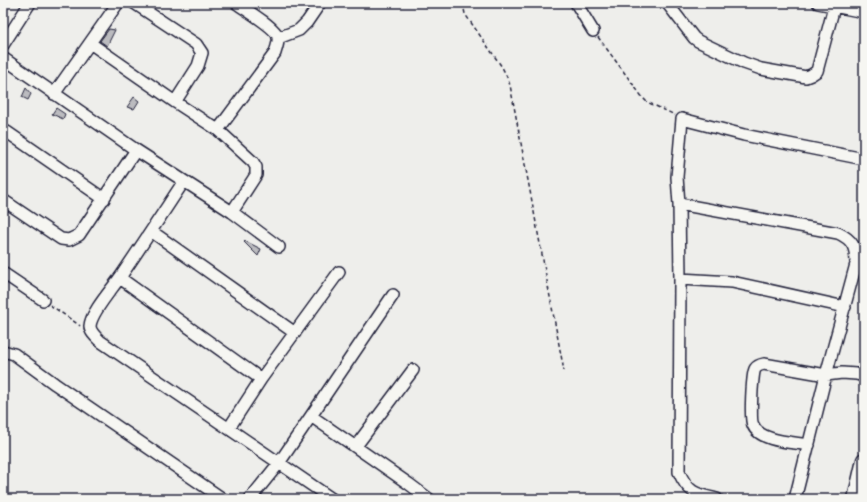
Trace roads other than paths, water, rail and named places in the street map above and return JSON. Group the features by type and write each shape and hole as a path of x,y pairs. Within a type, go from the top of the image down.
{"main road":[{"path":"855,499 864,460"}],"street":[{"path":"3,45 30,3"},
{"path":"54,94 118,3"},
{"path":"134,3 196,44 202,53 198,66 175,102"},
{"path":"218,130 275,53 278,38 275,31 270,26 236,3"},
{"path":"278,38 299,30 308,22 320,3"},
{"path":"576,3 593,31"},
{"path":"667,3 694,38 698,41 744,64 806,78 817,71 834,7"},
{"path":"818,3 864,12"},
{"path":"90,43 218,130 253,162 256,167 256,175 232,212"},
{"path":"3,58 136,150 232,212 279,247"},
{"path":"717,499 698,495 683,483 679,472 680,279 679,204 677,177 682,119 744,135 864,159"},
{"path":"3,133 7,132 104,199"},
{"path":"3,200 61,239 69,240 79,235 136,150"},
{"path":"184,181 120,278 96,311 90,326 92,332 100,341 332,499"},
{"path":"679,204 838,233 847,237 852,244 860,263 845,307 826,375 795,499"},
{"path":"151,231 295,333"},
{"path":"229,428 261,379 339,272"},
{"path":"3,273 43,300"},
{"path":"120,278 261,379"},
{"path":"680,279 732,282 845,307"},
{"path":"250,499 279,463 393,295"},
{"path":"3,351 14,354 55,384 224,499"},
{"path":"809,445 769,439 757,432 752,424 753,372 755,368 764,364 826,375 842,373 864,376"},
{"path":"356,446 413,370"},
{"path":"311,416 356,446 429,499"}]}
